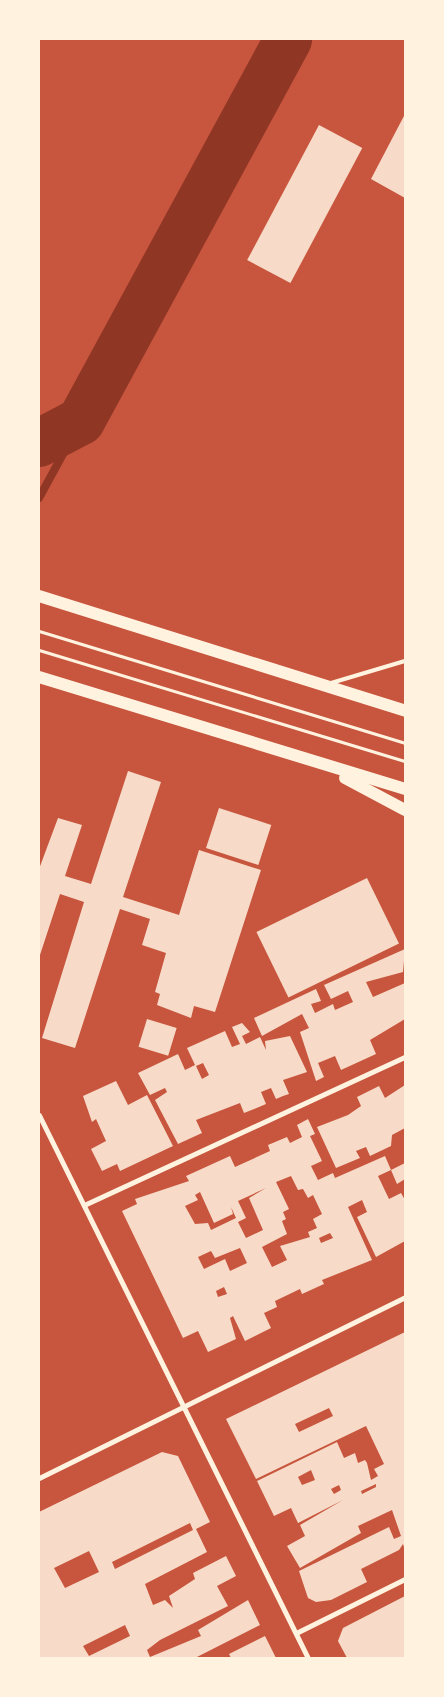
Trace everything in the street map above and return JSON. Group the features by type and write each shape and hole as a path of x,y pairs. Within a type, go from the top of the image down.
{"main road":[{"path":"39,596 405,711"},
{"path":"39,677 326,768 405,789"},
{"path":"326,768 405,810"}],"street":[{"path":"84,1205 405,1057"},
{"path":"39,1115 308,1658"},
{"path":"39,1478 405,1297"},
{"path":"296,1633 405,1579"}],"lane":[{"path":"324,686 405,661"}],"path":[{"path":"39,631 405,743"},
{"path":"39,650 405,762"}],"building":[{"path":"405,114 405,198 371,179"},
{"path":"319,125 362,148 290,283 247,260"},
{"path":"128,771 161,782 123,897 179,915 199,850 261,870 215,1012 194,1006 191,1018 157,1005 160,994 155,992 166,953 142,945 150,919 120,909 75,1048 42,1038 84,902 60,894 39,958 39,869 58,818 82,825 65,876 91,884"},
{"path":"219,808 271,825 258,865 206,848"},
{"path":"367,878 399,944 288,998 256,932"},
{"path":"405,949 403,972 366,982 373,997 405,983 405,1019 370,1040 376,1054 341,1070 335,1056 318,1063 324,1077 316,1081 300,1032 309,1028 302,1014 262,1036 254,1018 316,989 321,1001 311,1004 315,1013 333,1004 335,1010 353,1002 348,991 331,999 324,985"},
{"path":"147,1019 177,1028 168,1056 139,1047"},
{"path":"242,1023 250,1032 242,1036 246,1044 260,1037 266,1050 265,1041 290,1036 307,1072 283,1080 289,1094 276,1099 271,1088 261,1092 266,1104 244,1113 240,1103 196,1120 202,1133 178,1144 155,1100 167,1092 165,1088 150,1095 138,1073 178,1054 185,1070 195,1065 187,1048 225,1031 232,1047 240,1044 232,1027","holes":["203,1063 209,1075 202,1079 196,1066"]},
{"path":"116,1081 128,1105 147,1095 173,1146 120,1171 117,1164 102,1171 91,1149 106,1141 96,1119 92,1122 83,1096"},
{"path":"405,1085 405,1128 392,1135 391,1146 370,1156 366,1147 356,1151 360,1158 336,1168 317,1127 348,1115 361,1106 357,1097 379,1086 385,1098"},
{"path":"308,1119 315,1134 310,1136 322,1161 311,1166 318,1180 333,1173 335,1178 385,1156 391,1170 378,1176 389,1199 401,1193 405,1200 405,1241 376,1257 357,1217 367,1212 362,1200 348,1207 372,1260 322,1280 324,1284 302,1294 300,1289 275,1301 277,1307 264,1313 271,1328 245,1341 233,1316 230,1318 236,1339 208,1352 198,1331 183,1338 122,1211 137,1204 135,1199 189,1181 186,1176 230,1156 235,1167 270,1151 268,1145 287,1137 290,1143 302,1137 297,1125","holes":["291,1176 298,1190 303,1189 308,1198 313,1195 322,1214 313,1219 317,1228 308,1232 310,1237 280,1246 287,1260 272,1267 262,1247 287,1234 282,1221 286,1219 283,1212 289,1209 276,1182","266,1188 249,1198 263,1230 246,1238 238,1222 246,1218 238,1201","200,1192 214,1223 233,1214 231,1207 236,1218 211,1230 208,1223 195,1224 185,1206 198,1200 195,1195","330,1233 333,1238 321,1243 319,1238","240,1248 247,1263 230,1271 225,1259 204,1269 198,1257 211,1251 215,1258","224,1287 227,1294 218,1297 216,1291"]},
{"path":"405,1163 405,1179 397,1184 391,1170"},
{"path":"405,1332 405,1550 403,1544 399,1550 361,1569 367,1582 331,1600 316,1602 308,1598 299,1571 389,1527 394,1539 401,1536 392,1510 358,1526 361,1533 300,1568 287,1546 305,1536 300,1525 343,1500 298,1523 291,1508 274,1516 257,1481 337,1442 344,1458 355,1453 358,1463 365,1460 371,1480 378,1476 374,1469 384,1464 366,1426 256,1479 226,1419","holes":["329,1408 333,1416 299,1432 295,1424","311,1470 315,1480 302,1485 298,1477","376,1484 376,1487 362,1494 361,1491","339,1485 341,1490 334,1494 331,1489"]},
{"path":"162,1452 178,1456 210,1522 196,1529 207,1552 145,1584 153,1605 165,1600 173,1608 169,1596 195,1579 193,1573 226,1556 236,1576 217,1586 228,1606 160,1640 147,1650 150,1657 201,1636 198,1630 248,1600 260,1625 195,1658 39,1658 39,1512","holes":["190,1523 193,1530 115,1569 112,1562","89,1551 99,1572 65,1588 54,1568","125,1625 130,1636 89,1656 83,1646"]},
{"path":"405,1596 405,1658 347,1658 338,1641 343,1628"},
{"path":"265,1636 276,1658 231,1658 229,1654"}],"waterway":[{"path":"39,443 81,421 288,39"},
{"path":"39,498 81,421"}]}
